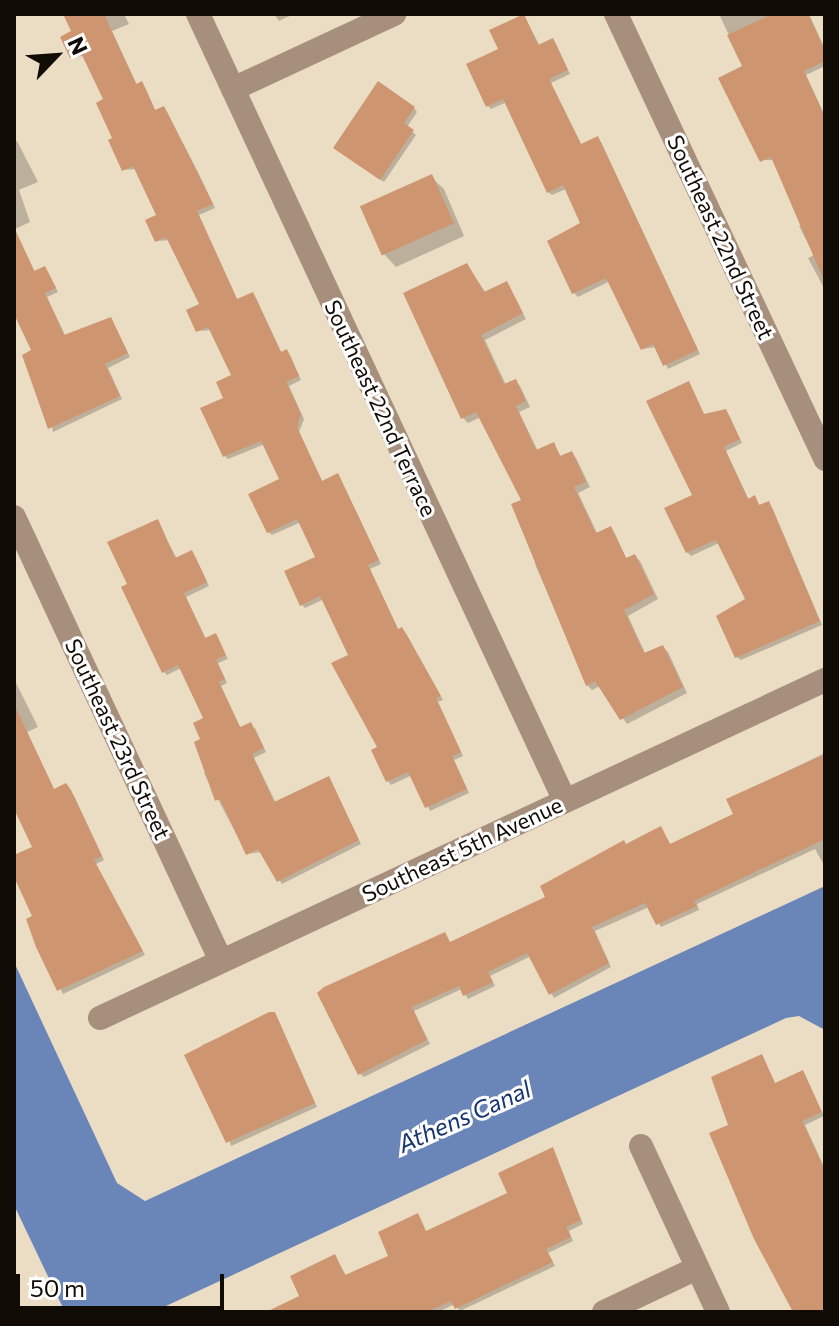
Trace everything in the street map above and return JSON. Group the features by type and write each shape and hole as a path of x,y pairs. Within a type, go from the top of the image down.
{"street":[{"name":"Southeast 22nd Terrace","path":"198,14 565,801"},
{"path":"233,89 394,14"},
{"name":"Southeast 22nd Street","path":"616,14 825,459"},
{"name":"Southeast 23rd Street","path":"14,517 221,961"},
{"name":"Southeast 5th Avenue","path":"100,1018 825,680"},
{"path":"641,1146 718,1312"},
{"path":"604,1312 697,1268"}],"water":[{"name":"Athens Canal","path":"825,886 825,1030 799,1016 786,1018 153,1312 65,1312 14,1205 14,962 117,1183 145,1201"}],"building":[{"path":"63,14 104,14 136,84 142,81 155,110 164,106 213,204 197,211 237,299 253,292 281,352 287,349 299,376 286,382 301,414 297,427 322,481 338,473 379,560 368,565 398,629 402,627 441,696 436,698 461,752 452,756 467,789 425,808 408,772 386,782 371,750 377,747 331,663 348,655 320,596 300,606 284,571 315,557 297,519 267,533 248,494 279,479 261,441 223,457 200,408 223,398 216,382 231,375 208,327 196,332 186,310 199,304 166,237 155,242 145,220 156,215 133,166 122,171 108,140 112,138 96,103 103,99 81,53 70,58 60,37 71,31"},
{"path":"524,14 538,45 553,38 568,70 549,79 581,144 598,136 698,350 663,366 653,344 641,350 606,278 572,294 547,241 580,223 563,185 547,193 503,99 486,107 466,64 498,49 489,30"},
{"path":"772,14 808,14 825,50 825,61 804,71 825,117 825,283 771,157 760,162 718,78 742,66 727,35"},
{"path":"378,81 415,107 404,123 414,130 380,180 333,148"},
{"path":"432,174 454,223 382,255 360,206"},
{"path":"14,228 34,271 45,266 56,288 45,293 64,335 111,317 128,353 105,364 120,396 48,429 22,355 31,350 14,314"},
{"path":"467,263 484,292 507,281 523,313 481,335 504,384 516,379 526,401 516,406 536,450 554,442 560,456 572,451 586,482 574,487 596,533 611,526 626,558 635,554 654,594 624,610 644,653 663,645 683,687 620,720 595,681 586,686 511,504 521,500 476,412 461,419 403,293"},
{"path":"689,381 704,414 726,409 740,439 724,447 748,499 755,495 759,505 769,501 820,621 735,658 716,616 745,599 716,540 686,553 664,508 692,495 646,401"},
{"path":"158,519 175,558 192,550 207,582 184,593 205,638 216,633 226,655 216,660 225,679 219,682 240,727 251,722 264,748 252,754 274,802 329,776 359,840 277,882 258,849 246,855 220,799 215,801 194,742 200,739 193,723 203,718 178,665 162,673 121,587 127,584 107,542"},
{"path":"14,704 54,789 66,783 71,790 102,856 94,860 143,951 57,991 36,947 26,919 32,916 14,877 14,855 32,847 14,809"},
{"path":"825,754 825,839 694,901 697,906 656,925 645,903 592,927 609,963 549,995 527,953 488,972 493,982 463,996 459,986 412,1007 427,1040 358,1075 317,993 324,987 445,932 450,942 545,897 540,886 624,840 626,844 661,826 670,844 733,814 726,799"},
{"path":"269,1012 275,1012 315,1103 226,1143 184,1055"},
{"path":"762,1054 775,1083 803,1070 822,1112 802,1121 825,1170 825,1312 793,1312 754,1239 709,1133 728,1125 711,1077"},
{"path":"553,1147 581,1220 566,1227 571,1237 546,1249 553,1262 455,1309 451,1301 427,1312 266,1312 299,1296 290,1276 335,1254 345,1275 388,1256 378,1232 418,1213 426,1231 507,1193 498,1173"}]}
